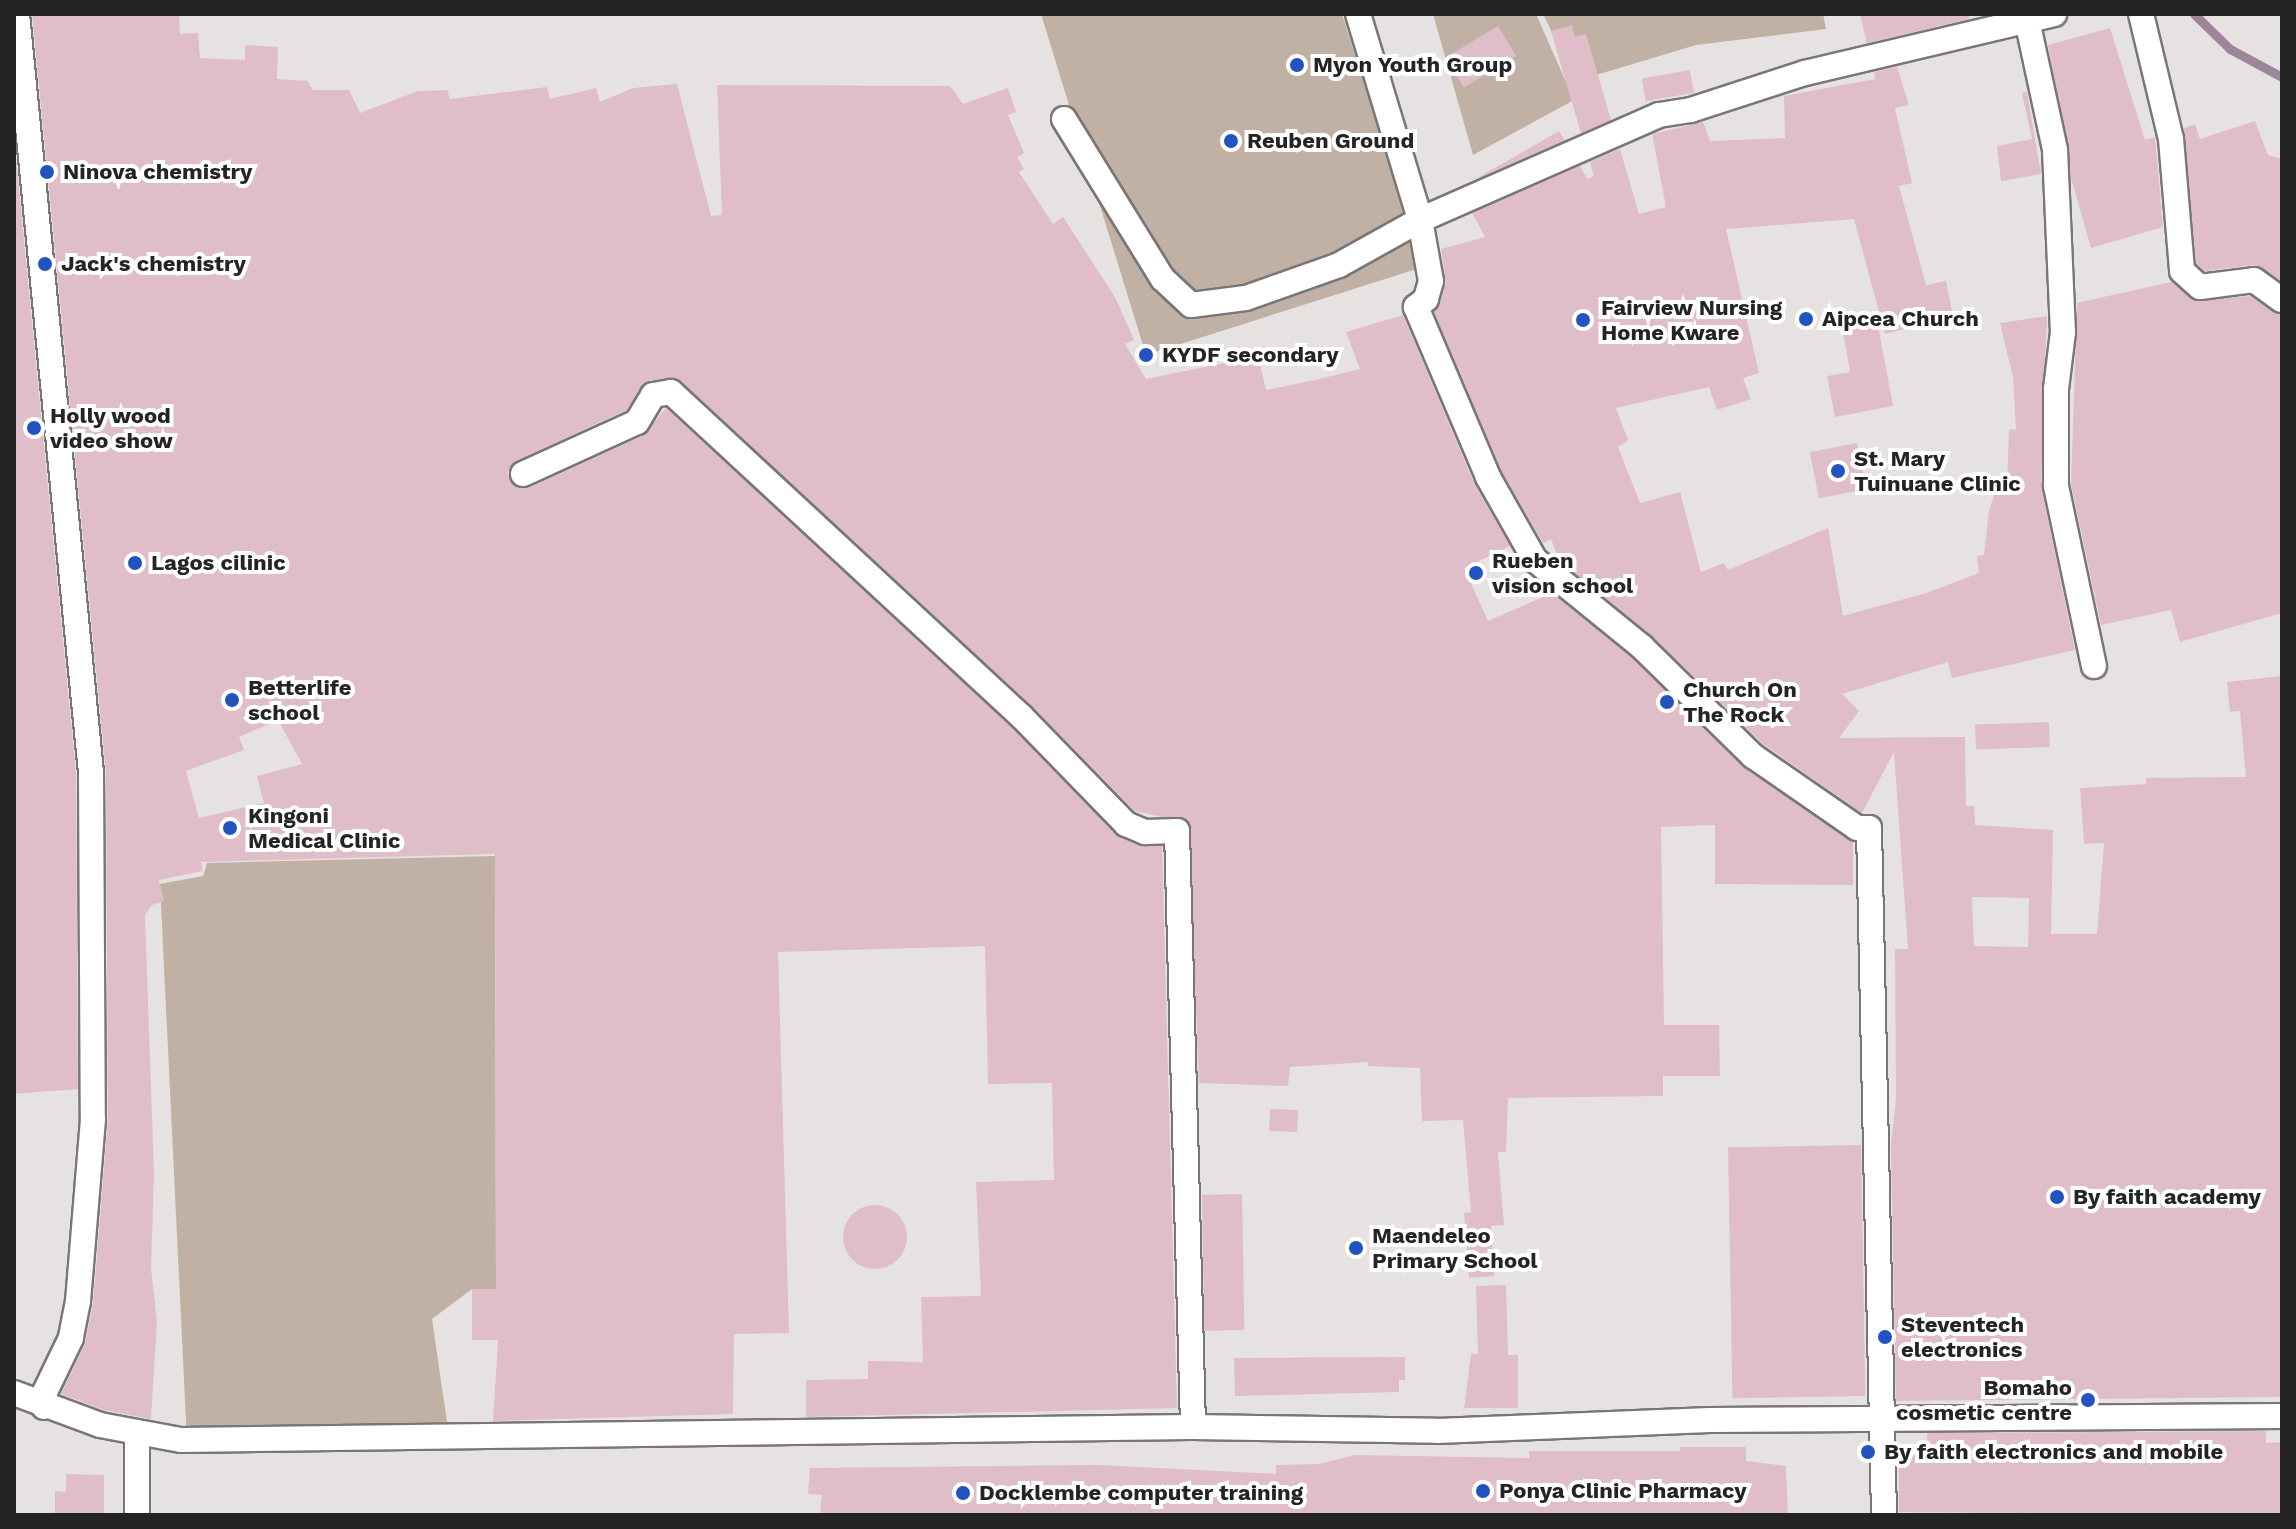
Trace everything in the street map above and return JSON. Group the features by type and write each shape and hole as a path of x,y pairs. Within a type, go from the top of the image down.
{"street":[{"path":"17,14 91,773 93,1119 78,1301 71,1338 44,1407"},
{"path":"1358,14 1420,220 1431,281 1426,299 1416,307 1488,477 1535,560 1642,647 1753,756 1857,828 1869,828 1884,1515"},
{"path":"1064,119 1163,279 1191,305 1246,298 1339,265 1420,220 1659,115 2054,14"},
{"path":"2141,14 2171,139 2182,271 2200,287 2254,280 2282,300"},
{"path":"2027,20 2055,150 2063,332 2056,389 2056,486 2094,666"},
{"path":"523,474 637,422 653,395 671,392 1021,716 1126,824 1145,832 1177,831 1193,1427"},
{"path":"14,1393 44,1407 137,1435 181,1440 663,1438 1193,1427 1437,1431 1710,1420 1883,1422 2282,1416"},
{"path":"137,1435 137,1515"}],"shaded area":[{"name":"Reuben Ground","path":"1041,14 1342,14 1423,267 1146,355"},
{"path":"1433,14 1536,14 1574,100 1473,155"},
{"path":"1543,14 1823,14 1826,29 1696,45 1576,81"},
{"path":"495,856 496,1289 472,1289 432,1319 447,1422 187,1442 160,884 203,876 207,863"}],"building":[{"path":"32,14 179,14 180,34 198,33 200,58 245,60 245,45 278,47 277,79 307,81 313,90 349,90 360,113 418,91 447,90 450,99 547,87 550,99 596,88 600,102 633,88 677,84 711,216 722,215 717,85 950,86 963,104 1008,88 1016,112 1008,115 1024,153 1017,157 1024,169 1019,172 1053,224 1063,217 1115,297 1134,340 1125,344 1146,379 1258,356 1266,390 1360,369 1346,332 1403,315 1474,483 1510,546 1464,568 1488,621 1552,593 1632,658 1743,767 1853,842 1853,885 1715,884 1715,825 1661,827 1664,1025 1719,1025 1720,1076 1663,1076 1663,1096 1508,1098 1506,1152 1498,1152 1504,1225 1491,1226 1494,1276 1469,1278 1464,1213 1471,1212 1463,1120 1422,1121 1420,1068 1368,1066 1368,1062 1290,1067 1288,1086 1199,1083 1189,823 1135,811 1031,705 681,381 650,380 626,410 516,461 508,472 510,481 529,488 643,436 666,408 1011,727 1115,834 1140,846 1162,846 1177,1408 806,1417 806,1380 868,1379 868,1361 923,1362 921,1297 981,1296 976,1182 1054,1180 1052,1083 988,1084 985,946 778,952 789,1333 734,1334 733,1414 493,1421 498,1340 472,1340 472,1289 496,1289 495,854 201,862 203,871 159,880 164,901 152,905 145,915 154,1173 151,1268 157,1321 151,1419 104,1410 61,1394 85,1344 93,1304 108,1120 106,773","holes":["278,720 302,764 257,776 264,803 199,818 186,771 244,750 239,737"]},
{"path":"1860,14 1969,14 1969,19 1867,43"},
{"path":"1572,25 1575,37 1586,34 1611,120 1581,133 1551,31"},
{"path":"1498,26 1516,56 1464,87 1446,57"},
{"path":"2110,28 2145,140 2155,137 2163,227 2091,248 2071,178 2048,45"},
{"path":"1897,67 1909,105 1895,108 1912,183 1899,186 1926,285 1946,281 1953,316 1885,334 1854,219 1726,229 1759,373 1743,378 1751,399 1717,410 1709,387 1616,408 1628,440 1618,447 1640,503 1680,492 1701,572 1724,563 1728,570 1828,528 1843,616 1926,593 1979,573 1977,556 1984,555 1989,510 1997,487 2007,485 2009,430 2016,429 2013,377 2000,323 2047,316 2041,486 2075,650 1952,678 1948,662 1842,694 1859,711 1839,738 1965,737 1966,806 1974,806 1975,825 2053,830 2051,934 2097,934 2104,843 2084,844 2080,788 2146,784 2146,778 2246,777 2240,711 2230,712 2227,682 2282,676 2282,1397 1896,1401 1891,1145 1896,1098 1895,949 1908,949 1894,752 1862,813 1763,744 1652,636 1559,560 1551,539 1543,543 1501,470 1434,312 1446,284 1441,249 1485,237 1472,213 1580,166 1587,179 1594,176 1590,162 1620,149 1639,214 1666,207 1652,134 1703,122 1710,141 1785,138 1784,96 1875,79 1874,72","holes":["1972,897 2029,898 2028,947 1974,946"]},
{"path":"1690,70 1694,93 1646,101 1642,79"},
{"path":"2027,92 2041,174 2001,181 1997,146 2032,139 2022,93"},
{"path":"2255,121 2268,155 2282,159 2282,282 2253,265 2205,271 2196,264 2184,128 2195,124 2200,139"},
{"path":"1559,131 1565,140 1474,180"},
{"path":"14,138 76,774 78,1089 14,1094"},
{"path":"2171,282 2196,301 2250,296 2282,315 2282,613 2180,642 2171,610 2101,625 2071,484 2077,303"},
{"path":"1877,320 1893,406 1835,417 1827,376 1850,372 1842,326"},
{"name":"St. Mary Tuinuane Clinic","path":"1857,443 1866,489 1819,498 1810,452"},
{"path":"2049,722 2050,747 1976,750 1975,725"},
{"path":"1270,1109 1298,1110 1297,1132 1269,1131"},
{"path":"1861,1145 1865,1396 1732,1398 1728,1147"},
{"path":"1242,1194 1244,1330 1204,1331 1202,1195"},
{"path":"869,1205 881,1205 898,1214 905,1225 905,1249 898,1260 881,1269 869,1269 857,1264 848,1255 843,1243 843,1231 848,1219 857,1210"},
{"path":"1506,1285 1508,1355 1518,1355 1518,1408 1464,1408 1471,1354 1478,1354 1476,1286"},
{"path":"1405,1357 1405,1380 1399,1380 1399,1392 1235,1396 1234,1358"},
{"path":"2266,1431 2266,1443 2282,1442 2282,1515 1899,1512 1899,1447 1927,1447 1927,1433"},
{"path":"1680,1447 1746,1447 1746,1461 1786,1466 1788,1515 827,1515 820,1511 822,1495 808,1494 810,1468 1098,1465 1276,1474 1276,1465 1319,1464 1355,1455 1529,1458 1529,1451 1680,1451"},
{"path":"66,1474 104,1475 104,1515 55,1515 55,1491 66,1492"}],"waterway":[{"path":"2194,14 2230,49 2282,77"}],"place":[{"name":"Myon Youth Group","path":"1297,65"},
{"name":"Reuben Ground","path":"1231,141"},
{"name":"Ninova chemistry","path":"47,172"},
{"name":"Jack's chemistry","path":"45,264"},
{"name":"Aipcea Church","path":"1806,319"},
{"name":"Fairview Nursing Home Kware","path":"1583,320"},
{"name":"KYDF secondary","path":"1146,355"},
{"name":"Holly wood video show","path":"34,428"},
{"name":"St. Mary Tuinuane Clinic","path":"1838,471"},
{"name":"Lagos cilinic","path":"135,563"},
{"name":"Rueben vision school","path":"1476,573"},
{"name":"Betterlife school","path":"232,700"},
{"name":"Church On The Rock","path":"1667,702"},
{"name":"Kingoni Medical Clinic","path":"230,828"},
{"name":"By faith academy","path":"2057,1197"},
{"name":"Maendeleo Primary School","path":"1356,1248"},
{"name":"Steventech electronics","path":"1885,1337"},
{"name":"Bomaho cosmetic centre","path":"2088,1400"},
{"name":"By faith electronics and mobile","path":"1868,1452"},
{"name":"Ponya Clinic Pharmacy","path":"1483,1491"},
{"name":"Docklembe computer training","path":"963,1493"}]}
